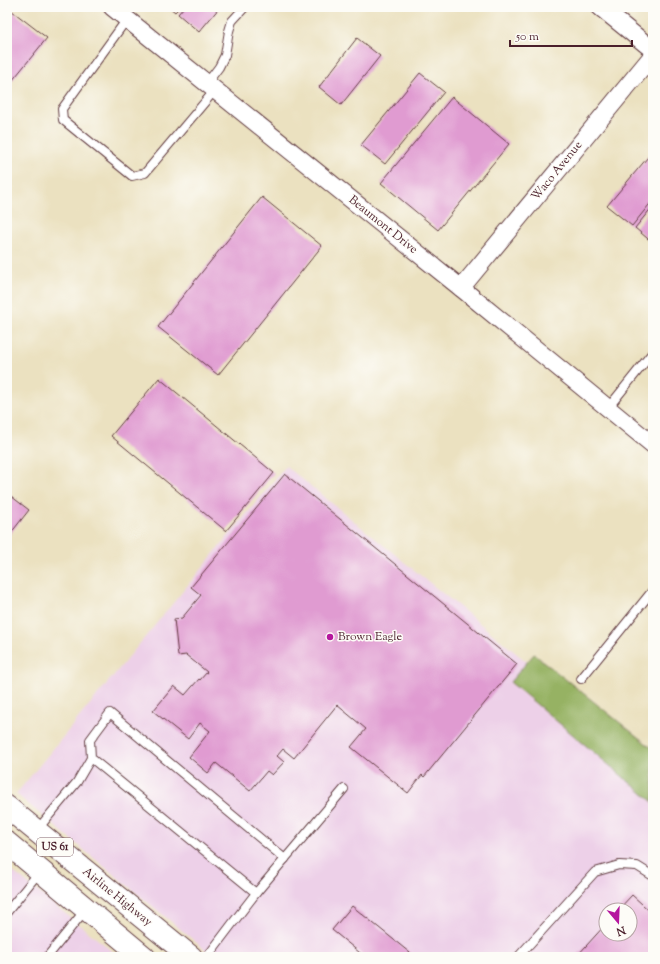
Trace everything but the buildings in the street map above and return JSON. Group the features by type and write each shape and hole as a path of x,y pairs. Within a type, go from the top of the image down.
{"highway":[{"name":"Airline Highway","path":"7,808 190,957"},
{"name":"US 61","path":"7,843 86,908 138,955"},
{"path":"86,908 103,886"}],"street":[{"name":"Beaumont Drive","path":"112,7 608,408 649,439"},
{"path":"600,7 653,50"},
{"name":"Waco Avenue","path":"461,288 653,55"}],"lane":[{"path":"127,19 62,109 63,120 132,176 145,173 211,87 225,55 232,21 245,7"},
{"path":"608,408 653,352"},
{"path":"581,679 653,590"},
{"path":"36,831 77,782 91,758 90,740 110,712 285,859"},
{"path":"91,758 256,893"},
{"path":"207,957 256,893 344,789"},
{"path":"518,957 595,872 619,865 637,866 653,876"},
{"path":"7,912 41,871"},
{"path":"47,957 86,908"}],"shaded area":[{"path":"286,466 527,662 510,683 653,802 653,957 214,957 16,794"},
{"path":"7,867 111,950 119,957 7,957"}],"green space":[{"path":"534,654 653,749 653,802 510,682"}],"place":[{"name":"Brown Eagle","path":"330,637"}]}
